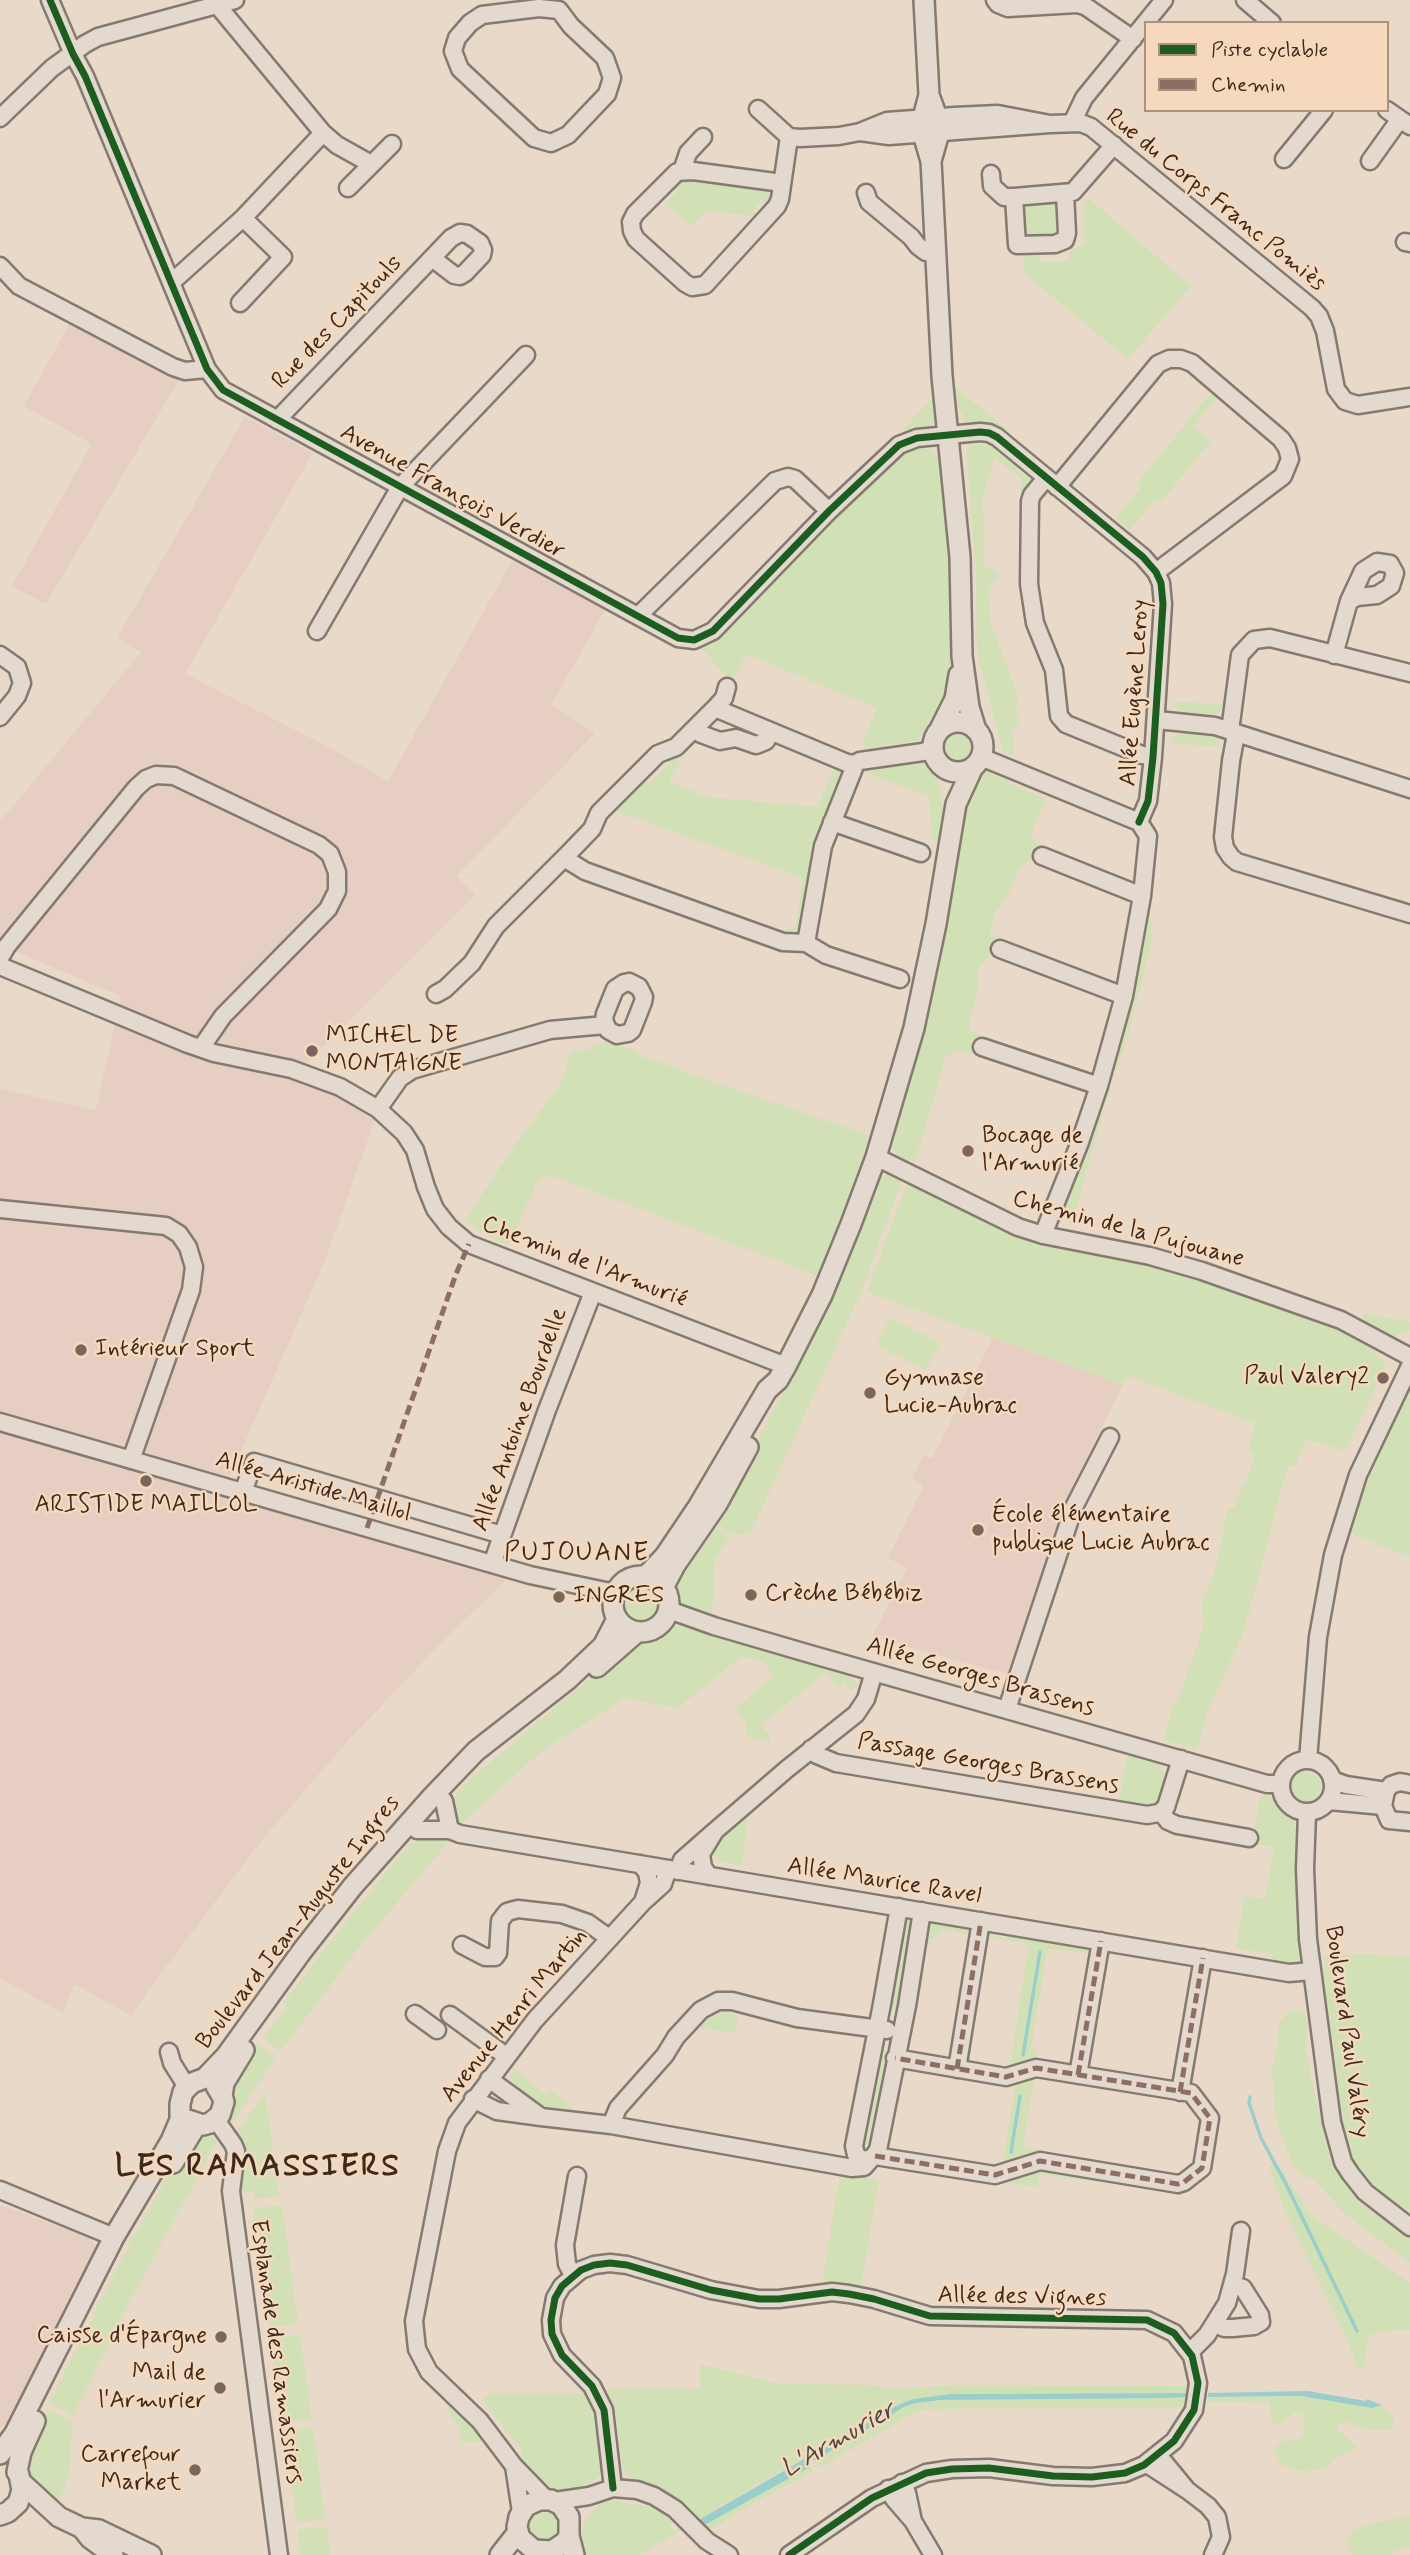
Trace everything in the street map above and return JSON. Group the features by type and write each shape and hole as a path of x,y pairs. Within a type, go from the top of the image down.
{"main road":[{"path":"646,1576 665,1556 767,1390 782,1373 822,1295 876,1157 914,1028 935,931 956,804 977,762 982,743 969,707 962,656 960,558 931,251 931,126 924,0"},
{"path":"950,830 948,802 934,738 955,699 962,656"},
{"path":"940,729 959,722 976,730"},
{"path":"936,756 956,772 977,762"},
{"path":"664,1587 675,1565 717,1504 777,1395 782,1373"},
{"path":"646,1576 664,1587 670,1602 661,1625 645,1632 637,1632 629,1630 617,1619 613,1602 615,1593 627,1579 646,1576"},
{"name":"Boulevard Jean-Auguste Ingres","path":"193,2084 211,2074 226,2056 336,1908 424,1805 476,1751 567,1679 603,1646 617,1619"},
{"name":"Boulevard Jean-Auguste Ingres","path":"222,2096 224,2083 263,2022 312,1956 417,1830 488,1756 541,1715 637,1632"},
{"path":"0,2454 15,2433 114,2236 171,2141 180,2120 181,2097 193,2084 215,2086 222,2096 223,2109 206,2122 123,2247 26,2437 20,2478 21,2496 2,2514"},
{"path":"181,2110 190,2121 206,2122"},
{"path":"0,2461 12,2467 59,2516 82,2528 99,2530 151,2555"},
{"path":"500,2555 519,2522 532,2502 551,2500 566,2510 571,2538 559,2547 537,2553 524,2543 519,2522"},
{"path":"2,2514 59,2516"},
{"path":"82,2528 90,2538 113,2555"}],"street":[{"name":"Avenue François Verdier","path":"50,0 85,76 207,369 223,390 681,639 694,640 709,634 829,511 899,445 917,438 948,435"},
{"path":"0,118 52,68 98,37 215,2 235,0"},
{"path":"995,0 1009,8 1077,4 1085,6 1133,39"},
{"path":"1147,21 1164,0"},
{"path":"1245,0 1270,21"},
{"path":"215,2 323,133 337,145 372,164"},
{"path":"564,5 571,26 605,58 612,78 607,94 568,135 556,142 546,142 534,138 460,69 454,57 453,45 470,23 482,15 564,5"},
{"path":"1072,123 1084,98 1144,25"},
{"path":"758,109 789,137 782,183 777,206 708,283 692,287 685,284 636,239 631,227 635,214 673,174 682,170 782,183"},
{"path":"1284,159 1322,112"},
{"path":"1370,161 1399,119"},
{"name":"Rue du Corps Franc Pomiès","path":"789,137 839,136 860,132 887,121 931,126 1081,123 1091,127 1316,312 1327,337 1336,389 1345,401 1358,405 1410,397"},
{"path":"172,282 243,218 323,133"},
{"path":"682,170 688,153 704,137"},
{"path":"348,188 392,144"},
{"path":"991,174 992,186 1004,197 1065,193 1078,188 1114,145"},
{"path":"866,192 869,202 931,251"},
{"path":"1014,197 1017,245 1055,244 1061,243 1066,237 1065,193"},
{"path":"240,303 283,257 243,218"},
{"name":"Rue des Capitouls","path":"277,419 432,258"},
{"path":"0,266 19,286 173,367 185,371 207,369"},
{"path":"317,631 400,487 526,355"},
{"path":"1153,757 1066,724 1059,716 1054,670 1035,623 1029,592 1030,501 1032,495 1052,482 1158,364 1169,359 1181,359 1192,363 1282,439 1290,459 1287,470 1280,479 1156,572"},
{"name":"Allée Eugène Leroy","path":"948,435 989,433 1052,482 1156,572 1161,583 1163,604 1157,720 1148,802 1139,822"},
{"path":"638,617 775,481 788,477 795,480 829,511"},
{"path":"1334,655 1349,601"},
{"path":"1410,673 1270,638 1260,638 1242,650 1238,660 1223,837 1230,856 1237,862 1410,914"},
{"path":"0,655 17,667 22,683 18,695 0,717"},
{"path":"436,994 472,963 496,926 593,830 599,813 658,754 676,747 724,698 727,687"},
{"path":"715,708 854,764 923,752 936,756"},
{"path":"1157,720 1207,725 1410,789"},
{"path":"695,727 701,734 720,741 733,737 756,745 765,742 771,732"},
{"path":"977,762 1139,822 1148,839 1142,897 1124,996 1099,1086 1073,1162 1043,1235"},
{"path":"806,943 821,856 854,764"},
{"path":"0,958 136,788 156,775 174,776 319,845 330,854 337,872 337,891 328,909 223,1016 201,1048"},
{"path":"832,822 921,853"},
{"path":"1042,856 1142,897"},
{"path":"564,858 585,871 783,942 806,943 826,955 900,979"},
{"path":"1000,949 1124,996"},
{"name":"Chemin de l'Armurié","path":"0,966 201,1048 309,1074 340,1087 378,1109 397,1125 415,1150 435,1209 462,1239 482,1251 593,1292 782,1373"},
{"path":"378,1109 395,1084 412,1070 550,1030 605,1025"},
{"path":"982,1047 1099,1086"},
{"name":"Chemin de la Pujouane","path":"876,1157 994,1217 1043,1235 1150,1256 1202,1271 1340,1320 1410,1357"},
{"path":"0,1209 166,1226 179,1234 188,1247 194,1267 191,1290 131,1460"},
{"name":"Allée Antoine Bourdelle","path":"492,1564 593,1292"},
{"path":"1308,1760 1318,1637 1333,1555 1362,1465 1410,1366"},
{"name":"Allée Aristide Maillol","path":"0,1422 492,1564 615,1593"},
{"path":"1007,1709 1074,1507 1110,1437"},
{"path":"243,1492 254,1462 502,1535"},
{"name":"Allée Georges Brassens","path":"669,1610 714,1626 1267,1784 1280,1784"},
{"name":"Avenue Henri Martin","path":"551,2500 514,2466 480,2421 429,2372 420,2358 415,2334 415,2314 449,2142 457,2123 506,2056 609,1938 663,1884 682,1860 863,1705 874,1672"},
{"name":"Passage Georges Brassens","path":"811,1749 824,1759 836,1763 1142,1814 1161,1812 1172,1824 1249,1838"},
{"path":"1161,1812 1167,1804 1181,1759"},
{"path":"1308,1760 1324,1766 1332,1780 1333,1791 1329,1801 1323,1807 1307,1813 1296,1811 1287,1804 1282,1795 1280,1784 1283,1774 1298,1762 1308,1760"},
{"path":"1332,1780 1385,1799"},
{"path":"1410,1784 1395,1783 1385,1799 1389,1820 1410,1822"},
{"path":"1329,1801 1385,1799"},
{"path":"444,1801 450,1830"},
{"name":"Boulevard Paul Valéry","path":"1307,1813 1305,1869 1311,1971 1332,2122 1343,2162 1365,2192 1410,2227"},
{"name":"Allée Maurice Ravel","path":"417,1830 450,1830 460,1834 1289,1973 1311,1971"},
{"name":"Avenue Henri Martin","path":"709,1876 701,1854 715,1831"},
{"path":"640,1864 647,1872 649,1883 643,1902"},
{"path":"895,2058 1009,2077 1036,2068 1194,2095 1210,2118 1202,2168 1182,2183 1040,2161 995,2175 874,2157 863,2160 859,2158 854,2146 899,1907"},
{"path":"462,1945 485,1957 495,1957 498,1953 500,1921 507,1912 518,1909 562,1914 588,1923 609,1938"},
{"path":"473,2099 497,2112 611,2125 852,2168 868,2165 878,2150 922,1911"},
{"path":"957,2069 981,1921"},
{"path":"1078,2075 1101,1941"},
{"path":"1180,2092 1203,1958"},
{"path":"611,2125 618,2108 665,2055 676,2037 701,2010 715,2003 732,2001 797,2018 900,2033"},
{"path":"415,2014 437,2030"},
{"path":"450,2015 506,2056"},
{"path":"169,2053 172,2063 193,2084"},
{"path":"489,2078 541,2117"},
{"name":"Esplanade des Ramassiers","path":"206,2122 236,2151 231,2191 279,2555"},
{"path":"577,2176 565,2245 567,2264 573,2276 562,2286 555,2298 551,2313 552,2334 562,2355 592,2386 601,2402 606,2417 613,2488"},
{"path":"0,2190 114,2236"},
{"path":"789,2555 872,2498 926,2473 989,2468 1053,2476 1092,2477 1125,2473 1153,2460 1179,2435 1196,2405 1197,2374 1190,2352 1224,2310 1233,2285 1241,2231"},
{"name":"Allée des Vignes","path":"573,2276 586,2267 610,2263 711,2290 759,2299 832,2292 860,2296 915,2313 945,2318 1147,2320 1174,2333 1190,2352"},
{"path":"1215,2324 1224,2328 1254,2326 1261,2322 1261,2315 1243,2288 1233,2285"},
{"path":"1153,2460 1208,2506 1217,2517 1221,2537 1218,2553"},
{"name":"Avenue Henri Martin","path":"514,2466 519,2522"},
{"path":"895,2486 894,2499 913,2521 933,2555"},
{"path":"551,2500 589,2497 613,2488 629,2488 647,2493 664,2501 715,2547 729,2555"},
{"path":"571,2538 589,2497"}],"shaded area":[{"path":"70,323 179,380 46,604 12,586 92,444 24,406"},
{"path":"245,417 313,453 185,674 321,743 388,781 512,561 605,610 551,705 595,733 456,877 475,894 291,1079 335,1095 375,1119 326,1258 223,1492 508,1578 439,1645 345,1744 262,1840 146,1993 132,2016 74,1984 63,2013 0,1978 0,1089 96,1110 121,996 0,945 0,822 141,652 117,638"},
{"name":"École élémentaire publique Lucie Aubrac","path":"993,1338 1123,1385 1064,1503 1007,1674 872,1637 907,1568 888,1558 924,1485 912,1478 924,1455 932,1459"},
{"path":"0,2205 88,2237 97,2247 97,2258 13,2423 0,2428"}],"green space":[{"path":"682,176 771,189 774,195 769,205 761,200 753,210 759,217 707,210 692,226 665,204 676,193 669,186"},
{"path":"1059,198 1060,235 1030,240 1023,237 1020,207 1023,203"},
{"path":"1088,198 1191,286 1128,359 1024,271 1023,253 1039,252 1040,262 1069,261 1069,251 1085,244 1083,205"},
{"path":"955,387 1011,432 1006,438 965,424"},
{"path":"1212,391 1218,396 1194,427 1211,441 1160,503 1155,500 1130,530 1115,518 1141,488 1137,484"},
{"path":"937,393 936,421 929,429 904,435 901,432"},
{"path":"977,443 991,445 1020,468 1018,471 1023,475 1026,473 1033,481 1021,492 1021,478 994,458 982,501 985,537 983,561 999,578 992,581 988,590 990,621 1018,696 1016,716 1020,719 1012,730 1015,757 1003,752 977,653 976,572 966,448"},
{"path":"918,447 932,449 941,461 950,571 951,662 948,691 940,713 917,741 865,748 864,741 877,708 746,654 736,675 728,678 702,649 693,650 693,647 713,638 886,464 889,467 901,455"},
{"path":"1172,701 1225,705 1220,712 1211,716 1178,711"},
{"path":"958,732 969,736 973,747 969,758 958,762 947,758 943,747 947,736"},
{"path":"1184,732 1209,734 1217,739 1222,747 1169,743 1174,736"},
{"path":"689,744 669,782 707,797 818,807 835,764 843,769 802,931 797,935 783,936 787,927 791,929 796,925 803,878 613,810 630,793 632,795 637,790 635,788 643,779 649,784 669,764 664,758 677,756"},
{"path":"914,759 930,767 937,777 944,814 942,840 932,839 929,796 861,771 863,768"},
{"path":"990,769 1001,771 1012,785 1046,799 1031,835 1033,841 1046,846 1034,851 1033,857 1037,863 1029,860 1021,866 1006,898 996,911 989,933 1001,938 996,938 991,943 990,950 995,957 989,954 977,971 977,996 969,1021 970,1031 982,1036 975,1038 971,1044 976,1054 960,1050 946,1056 915,1162 910,1159 908,1164 895,1153 890,1139 959,812 975,777"},
{"path":"1148,908 1152,944 1119,1066 1112,1064 1135,983"},
{"path":"605,1042 638,1051 640,1056 870,1136 819,1276 552,1176 539,1178 508,1246 465,1221 514,1146 562,1082 571,1051 587,1051 596,1044"},
{"path":"1104,1087 1110,1089 1071,1226 1065,1218 1064,1210 1060,1208"},
{"path":"894,1174 903,1177 862,1290 750,1534 733,1535 713,1521 795,1371 877,1180"},
{"path":"908,1180 1020,1237 1150,1261 1332,1323 1364,1338 1386,1365 1345,1451 1306,1439 1295,1467 1288,1465 1243,1634 1209,1708 1197,1749 1163,1740 1204,1624 1202,1602 1216,1568 1228,1508 1234,1509 1242,1486 1240,1482 1247,1483 1255,1453 1248,1451 1255,1423 1128,1376 1123,1385 867,1292"},
{"path":"1364,1314 1410,1322 1410,1330 1396,1335 1386,1334 1365,1324"},
{"path":"890,1318 940,1343 926,1370 876,1345"},
{"path":"1410,1385 1410,1557 1350,1533 1365,1478"},
{"path":"711,1525 729,1537 715,1561 712,1617 688,1609 678,1598 675,1587 675,1577"},
{"path":"641,1587 653,1593 659,1605 653,1617 641,1623 629,1617 623,1605 629,1593"},
{"path":"682,1625 716,1632 714,1637 850,1676 858,1685 851,1691 844,1682 838,1687 826,1673 761,1724 771,1738 770,1742 748,1737 745,1722 736,1708 774,1676 764,1662 742,1656 678,1708 625,1698 543,1750 461,1824 456,1819 453,1812 454,1799 459,1790 474,1776 614,1658 636,1643 659,1636 673,1626"},
{"path":"1128,1755 1158,1764 1164,1772 1165,1785 1155,1804 1146,1806 1119,1802"},
{"path":"1306,1772 1317,1776 1321,1787 1317,1798 1306,1802 1295,1798 1291,1787 1295,1776"},
{"path":"1265,1793 1295,1824 1299,1835 1303,1950 1298,1959 1289,1964 1272,1964 1272,1954 1236,1948 1245,1896 1265,1899 1274,1847 1252,1843 1260,1797"},
{"path":"748,1813 742,1866 719,1861 714,1854 714,1845"},
{"path":"425,1836 451,1839 357,1950 281,2051 263,2038 287,2007 283,2003 342,1927 407,1847"},
{"path":"911,1915 915,1924 915,1931 898,2011 891,2011 888,2008 904,1919"},
{"path":"936,1920 965,1923 973,1935 944,1930 927,1944 909,2043 902,2042 926,1927"},
{"path":"1010,1930 1084,1943 1091,1954 1048,1948 1031,2048 1036,2049 1034,2062 1009,2071 1029,1944 985,1937 992,1931 995,1936 1008,1938"},
{"path":"1326,1955 1410,1957 1410,2222 1369,2188 1350,2159 1341,2121 1334,2047 1322,1976"},
{"path":"722,2011 738,2015 735,2033 700,2028 709,2017"},
{"path":"1288,2012 1301,2012 1308,2023 1305,2048 1326,2147 1352,2194 1361,2204 1410,2238 1410,2263 1344,2213 1315,2180 1302,2176 1294,2167 1276,2120 1272,2070 1278,2047 1280,2022"},
{"path":"257,2043 276,2057 231,2125 231,2081"},
{"path":"883,2050 890,2054 871,2153 859,2152 878,2051"},
{"path":"515,2069 546,2095 551,2090 574,2110 539,2105 511,2082 510,2076"},
{"path":"1035,2074 1023,2147 1041,2150 1002,2166 1015,2088 1009,2086 1010,2083"},
{"path":"265,2093 279,2196 255,2199 253,2192 239,2193 238,2181 244,2146 237,2131"},
{"path":"207,2135 217,2141 129,2303 73,2416 49,2403 125,2252 174,2164 196,2138"},
{"path":"1277,2163 1312,2216 1410,2283 1410,2330 1382,2331 1368,2336 1365,2365 1359,2371 1345,2335 1283,2207 1269,2166"},
{"path":"1039,2166 1173,2188 1173,2192 1040,2174 1037,2187 1010,2183 1011,2176"},
{"path":"840,2173 879,2180 861,2287 822,2284"},
{"path":"282,2205 298,2324 270,2327 253,2209"},
{"path":"300,2334 312,2419 283,2422 271,2338"},
{"path":"700,2364 780,2384 873,2385 890,2389 960,2385 1187,2386 1187,2393 951,2394 913,2399 763,2481 699,2520 671,2496 626,2475 622,2465 616,2414 607,2389 700,2389"},
{"path":"489,2393 586,2393 598,2420 603,2468 600,2476 580,2488 563,2492 542,2484 522,2460 522,2451 482,2400"},
{"path":"1301,2396 1372,2408 1382,2405 1394,2418 1394,2425 1390,2430 1369,2430 1345,2421 1336,2429 1357,2446 1353,2451 1340,2455 1325,2468 1311,2471 1292,2470 1281,2463 1274,2447 1280,2442 1301,2438 1305,2433 1301,2414 1294,2412 1279,2425 1273,2424 1269,2401 1208,2402 1208,2397"},
{"path":"1187,2397 1186,2407 929,2409 916,2412 819,2468 814,2461 904,2407 916,2403 941,2400"},
{"path":"453,2407 481,2434 491,2448 486,2449 482,2441 462,2443 460,2430 446,2408"},
{"path":"49,2409 72,2421 70,2467 65,2488 58,2501 33,2482 28,2463 34,2441"},
{"path":"313,2427 325,2519 297,2523 284,2432"},
{"path":"811,2466 814,2471 766,2496 709,2531 703,2525"},
{"path":"619,2499 620,2502 644,2506 646,2504 675,2522 670,2526 674,2531 680,2527 683,2530 639,2555 582,2555 579,2541 585,2519 599,2504"},
{"path":"544,2510 555,2515 560,2526 555,2537 544,2542 533,2537 528,2526 533,2515"},
{"path":"1410,2516 1410,2549 1406,2547 1394,2551 1391,2555 1352,2555 1346,2541 1354,2530"},
{"path":"327,2527 330,2555 300,2555 297,2530"}],"water":[{"path":"1308,2391 1366,2401 1367,2399 1382,2405 1372,2408 1301,2396 1208,2397 1208,2393"},
{"name":"L'Armurier","path":"1187,2393 1187,2397 1167,2398 941,2400 916,2403 904,2407 814,2461 811,2456 913,2399 951,2394"},
{"path":"806,2458 810,2467 708,2523 703,2525 699,2520"}],"waterway":[{"path":"1023,2055 1040,1952"},
{"path":"1011,2152 1020,2096"},
{"path":"1250,2097 1249,2103 1261,2138 1357,2331"}],"marked path":[{"path":"367,1528 469,1244"},
{"path":"957,2069 981,1921"},
{"path":"1078,2075 1101,1941"},
{"path":"1180,2092 1203,1958"},
{"path":"875,2156 995,2175 1040,2161 1178,2184 1202,2168 1210,2118 1191,2093 1036,2068 1006,2077 895,2058"}],"cycle path":[{"path":"50,0 85,76 207,369 223,390 678,638 694,640 713,631 829,511 899,445 917,438 980,432 997,437 1143,557 1156,572 1161,583 1163,604 1153,757 1148,801 1139,822"},
{"path":"613,2488 604,2410 592,2386 562,2355 552,2334 551,2320 555,2298 562,2286 581,2270 594,2265 627,2265 711,2290 759,2299 832,2292 874,2299 930,2316 1147,2320 1174,2333 1192,2356 1198,2383 1194,2410 1174,2441 1144,2465 1125,2473 1092,2477 1053,2476 989,2468 926,2473 872,2498 789,2555"}],"place":[{"name":"MICHEL DE MONTAIGNE","path":"312,1051"},
{"name":"Bocage de l'Armurié","path":"968,1151"},
{"name":"Intérieur Sport","path":"81,1350"},
{"name":"Paul Valery2","path":"1383,1378"},
{"name":"Gymnase Lucie-Aubrac","path":"870,1393"},
{"name":"ARISTIDE MAILLOL","path":"146,1481"},
{"name":"École élémentaire publique Lucie Aubrac","path":"978,1530"},
{"name":"Crèche Bébébiz","path":"751,1595"},
{"name":"INGRES","path":"559,1597"},
{"name":"Caisse d'Épargne","path":"221,2337"},
{"name":"Mail de l'Armurier","path":"220,2388"},
{"name":"Carrefour Market","path":"195,2470"}],"district":[{"name":"PUJOUANE","path":"577,1555"},
{"name":"LES RAMASSIERS","path":"258,2168"}]}
